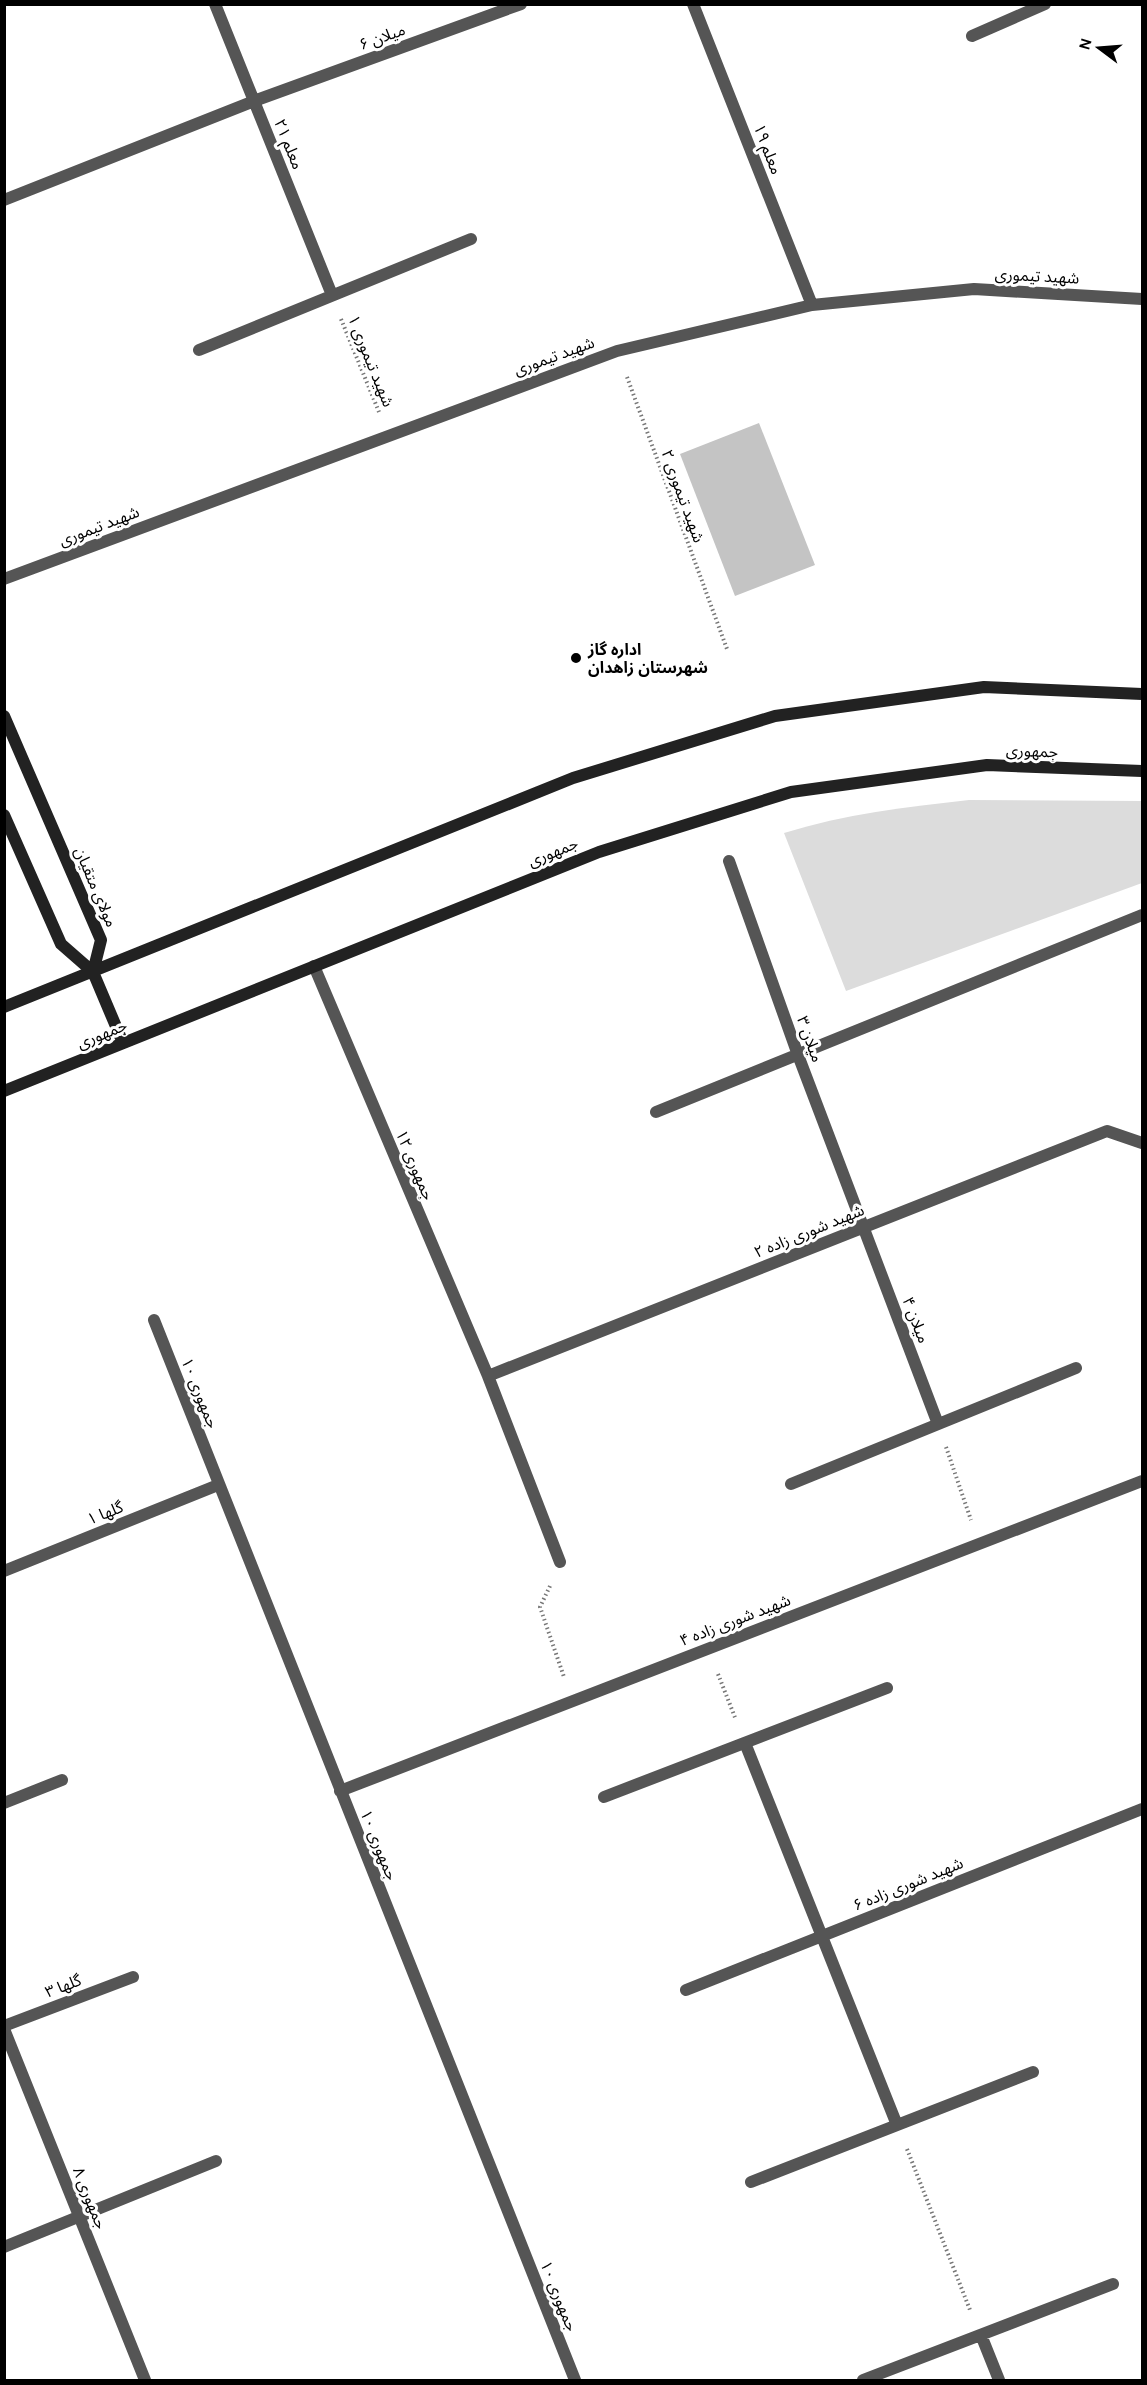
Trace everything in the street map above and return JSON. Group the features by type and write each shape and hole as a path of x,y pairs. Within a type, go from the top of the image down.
{"main road":[{"path":"4,1007 573,778 775,716 984,687 1143,694"},
{"name":"مولای متقیان","path":"4,716 101,940 93,972"},
{"name":"جمهوری","path":"4,1091 599,852 791,792 987,765 1143,771"},
{"path":"4,815 61,944 93,972 123,1043"}],"street":[{"name":"معلم ۲۱","path":"215,4 332,295"},
{"name":"میلان ۶","path":"4,200 254,101 521,4"},
{"name":"معلم ۱۹","path":"693,4 812,305"},
{"path":"972,36 1046,4"},
{"path":"199,350 471,239"},
{"name":"شهید تیموری","path":"4,579 617,351 812,305 974,289 1143,299"},
{"name":"میلان ۳","path":"729,861 798,1055 864,1227"},
{"path":"656,1112 1143,915"},
{"name":"جمهوری ۱۲","path":"314,966 488,1376 560,1562"},
{"name":"شهید شوری زاده ۲","path":"488,1376 1107,1131 1143,1143"},
{"name":"میلان ۴","path":"864,1227 938,1424"},
{"name":"جمهوری ۱۰","path":"154,1320 575,2380"},
{"path":"791,1484 1076,1368"},
{"name":"شهید شوری زاده ۴","path":"340,1791 1143,1481"},
{"name":"گلها ۱","path":"4,1571 218,1485"},
{"path":"604,1797 887,1688"},
{"path":"745,1743 897,2125"},
{"path":"4,1803 62,1780"},
{"name":"شهید شوری زاده ۶","path":"686,1990 1143,1809"},
{"name":"گلها ۳","path":"4,2027 133,1977"},
{"name":"جمهوری ۸","path":"4,2027 145,2380"},
{"path":"751,2182 1033,2072"},
{"path":"4,2247 216,2161"},
{"path":"863,2380 1113,2284"},
{"path":"981,2335 999,2380"}],"path":[{"name":"شهید تیموری ۱","path":"332,295 388,435"},
{"name":"شهید تیموری ۲","path":"617,351 727,649"},
{"path":"938,1424 980,1543"},
{"path":"560,1562 540,1607 572,1701"},
{"path":"707,1648 745,1743"},
{"path":"897,2125 981,2335"}],"shaded area":[{"path":"969,800 1142,801 1142,883 846,991 784,833 853,816"}],"building":[{"path":"759,423 815,565 735,596 680,454"}],"place":[{"name":"اداره گاز شهرستان زاهدان","path":"576,658"}]}
